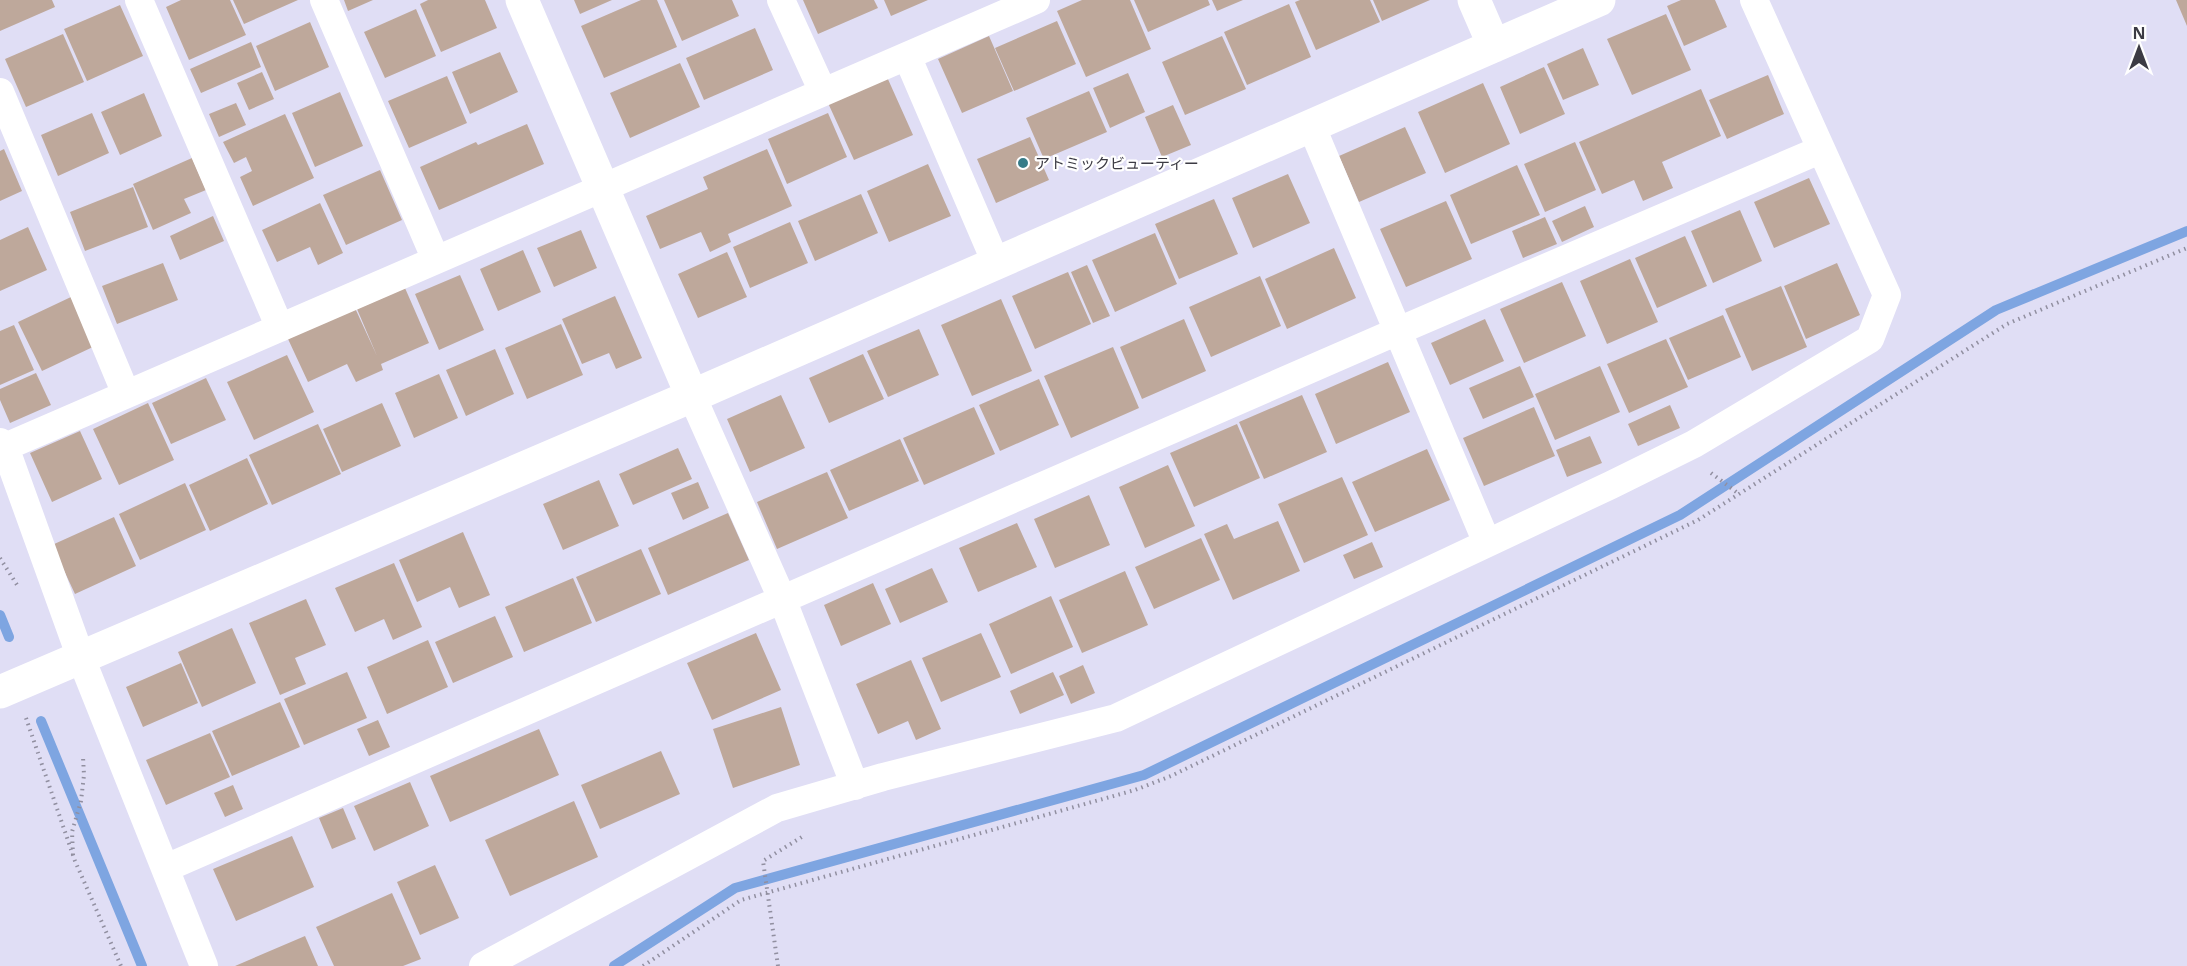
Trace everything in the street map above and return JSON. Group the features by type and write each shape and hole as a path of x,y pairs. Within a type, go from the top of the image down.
{"street":[{"path":"139,0 280,328"},
{"path":"324,0 436,260"},
{"path":"522,0 692,396 783,600 855,786"},
{"path":"781,0 823,92"},
{"path":"204,966 81,658 2,445 280,328 1036,0"},
{"path":"1474,0 1494,46"},
{"path":"0,692 692,396 1599,0"},
{"path":"483,966 777,808 1116,718 1694,444 1870,339 1887,295 1754,0"},
{"path":"907,56 996,263"},
{"path":"0,92 126,394"},
{"path":"1311,125 1487,543"},
{"path":"166,868 1398,331 1820,150"}],"path":[{"path":"643,966 741,900 1135,790 1171,776 1698,520 2007,324 2187,248"},
{"path":"1718,478 1739,494"},
{"path":"26,718 73,855 122,966"},
{"path":"73,855 72,832 81,801"},
{"path":"764,868 778,966"}],"building":[{"path":"0,0 52,0 55,7 0,31"},
{"path":"181,0 230,0 246,35 189,60 166,7"},
{"path":"233,0 298,0 244,24"},
{"path":"344,0 373,0 348,11"},
{"path":"428,0 485,0 497,28 441,52 420,4"},
{"path":"574,0 612,0 580,14"},
{"path":"641,0 657,0 677,47 604,78 581,26"},
{"path":"664,0 732,0 739,16 682,41"},
{"path":"803,0 874,0 878,8 818,34"},
{"path":"884,0 928,0 891,16"},
{"path":"1082,0 1130,0 1151,49 1086,77 1057,11"},
{"path":"1134,0 1208,0 1210,5 1148,32"},
{"path":"1212,0 1243,0 1217,11"},
{"path":"1300,0 1370,0 1380,22 1316,50 1295,2"},
{"path":"1373,0 1430,0 1382,21"},
{"path":"1681,0 1715,0 1727,27 1684,46 1667,6"},
{"path":"2176,0 2187,0 2187,26"},
{"path":"1289,4 1311,57 1247,85 1224,32"},
{"path":"120,5 143,56 87,81 64,29"},
{"path":"416,9 436,56 385,78 364,32"},
{"path":"1666,14 1691,70 1632,95 1607,39"},
{"path":"1057,21 1076,64 1014,91 995,48"},
{"path":"310,22 329,67 275,91 256,46"},
{"path":"755,28 773,70 704,100 686,58"},
{"path":"63,34 84,82 26,107 5,59"},
{"path":"989,36 1013,91 962,113 938,59"},
{"path":"1222,36 1246,89 1185,115 1162,62"},
{"path":"251,42 261,67 201,93 190,69"},
{"path":"1583,48 1599,85 1563,100 1547,64"},
{"path":"500,52 518,92 470,114 452,72"},
{"path":"680,63 700,107 630,138 610,93"},
{"path":"1544,67 1565,114 1520,134 1500,87"},
{"path":"262,72 274,99 249,110 237,83"},
{"path":"1128,73 1145,112 1110,128 1093,88"},
{"path":"1768,75 1784,114 1727,139 1709,100"},
{"path":"447,76 467,123 409,148 388,101"},
{"path":"887,77 913,135 854,160 828,103"},
{"path":"1483,83 1510,144 1445,173 1418,112"},
{"path":"1701,89 1721,136 1662,162 1673,188 1643,201 1634,180 1602,194 1579,142"},
{"path":"1089,91 1107,132 1044,159 1026,118"},
{"path":"340,92 363,146 315,167 292,113"},
{"path":"144,93 162,136 120,155 101,112"},
{"path":"236,103 246,125 219,137 209,114"},
{"path":"1173,105 1191,145 1162,157 1145,117"},
{"path":"92,113 109,153 58,176 41,135"},
{"path":"828,113 847,157 787,184 768,139"},
{"path":"285,114 314,178 253,206 240,177 252,171 246,157 234,163 223,142"},
{"path":"527,124 544,164 439,210 420,167 476,142 478,145"},
{"path":"1405,127 1426,173 1359,202 1339,156"},
{"path":"1030,137 1049,180 996,203 977,159"},
{"path":"1575,142 1596,190 1545,212 1524,164"},
{"path":"4,149 22,191 0,201 0,151"},
{"path":"767,149 792,206 728,234 731,242 710,252 701,232 660,249 646,216 708,189 703,177"},
{"path":"192,158 206,190 184,199 191,213 153,230 133,184"},
{"path":"928,164 951,216 889,242 867,191"},
{"path":"1517,165 1540,215 1471,244 1450,195"},
{"path":"380,170 402,220 346,245 323,195"},
{"path":"1288,174 1310,223 1253,248 1232,198"},
{"path":"1809,178 1830,224 1774,248 1754,202"},
{"path":"133,187 148,227 85,251 70,212"},
{"path":"861,194 878,233 815,261 798,221"},
{"path":"1214,199 1238,254 1179,279 1155,224"},
{"path":"1446,201 1472,259 1406,287 1380,229"},
{"path":"320,203 343,253 318,265 310,247 277,262 262,230"},
{"path":"1585,206 1594,227 1562,242 1552,221"},
{"path":"1740,210 1762,261 1713,283 1691,231"},
{"path":"213,216 224,241 180,260 170,236"},
{"path":"1545,217 1557,244 1523,258 1512,231"},
{"path":"790,222 808,263 750,288 733,247"},
{"path":"28,227 47,270 0,291 0,240"},
{"path":"581,230 597,268 554,287 537,248"},
{"path":"1155,233 1177,284 1115,312 1092,260"},
{"path":"1685,236 1707,286 1657,308 1635,258"},
{"path":"1334,248 1356,298 1287,329 1265,279"},
{"path":"523,250 541,292 498,311 480,269"},
{"path":"727,252 747,297 698,318 678,274"},
{"path":"1630,259 1658,322 1607,344 1580,281"},
{"path":"163,263 178,300 117,324 102,286"},
{"path":"1837,263 1860,315 1806,339 1784,286"},
{"path":"1087,265 1110,316 1093,323 1071,272"},
{"path":"1068,272 1091,324 1035,349 1012,296"},
{"path":"460,275 484,330 439,350 415,294"},
{"path":"1260,276 1281,326 1211,357 1189,307"},
{"path":"1562,282 1586,336 1524,363 1500,309"},
{"path":"1781,286 1807,347 1752,371 1725,309"},
{"path":"405,288 429,343 381,364 383,370 356,382 347,364 308,382 288,339 355,308 377,356 357,309"},
{"path":"615,296 642,358 616,369 609,353 582,364 562,319"},
{"path":"71,297 95,346 42,371 18,322"},
{"path":"1001,299 1032,371 972,396 941,325"},
{"path":"1723,315 1741,357 1688,380 1669,338"},
{"path":"1184,319 1206,371 1142,399 1120,347"},
{"path":"1485,319 1504,361 1450,385 1431,343"},
{"path":"561,324 583,375 527,399 505,348"},
{"path":"14,325 34,370 0,385 0,331"},
{"path":"919,329 939,375 888,397 867,351"},
{"path":"1666,339 1688,387 1629,413 1607,364"},
{"path":"1113,347 1139,408 1071,438 1044,376"},
{"path":"495,349 514,394 466,416 446,370"},
{"path":"863,354 884,399 829,423 809,378"},
{"path":"287,355 314,412 254,440 227,382"},
{"path":"1388,362 1410,412 1336,444 1315,394"},
{"path":"1520,366 1534,397 1483,419 1469,388"},
{"path":"1600,366 1620,412 1555,440 1535,394"},
{"path":"36,373 51,405 10,423 0,400 0,389"},
{"path":"439,374 458,418 414,438 395,393"},
{"path":"206,378 226,420 171,444 152,403"},
{"path":"1039,379 1059,425 1000,451 979,405"},
{"path":"781,395 805,448 750,472 727,419"},
{"path":"1302,395 1327,452 1264,479 1239,422"},
{"path":"148,403 174,460 119,485 93,429"},
{"path":"382,403 401,446 342,472 323,429"},
{"path":"1670,405 1680,428 1638,446 1628,424"},
{"path":"974,407 995,454 924,485 903,438"},
{"path":"1534,407 1555,456 1484,486 1463,438"},
{"path":"318,424 341,474 272,505 249,455"},
{"path":"1237,424 1260,478 1194,507 1170,453"},
{"path":"80,431 102,479 52,502 30,453"},
{"path":"1590,436 1602,463 1567,477 1556,450"},
{"path":"900,439 919,481 849,511 830,470"},
{"path":"678,448 692,479 633,505 619,474"},
{"path":"1427,449 1450,500 1375,532 1352,482"},
{"path":"247,458 268,504 210,531 189,485"},
{"path":"1168,465 1195,526 1145,548 1119,487"},
{"path":"827,472 848,518 777,549 757,502"},
{"path":"1342,477 1368,535 1304,563 1278,504"},
{"path":"599,480 619,526 563,550 543,504"},
{"path":"698,482 709,508 683,520 671,493"},
{"path":"185,483 206,530 140,560 119,514"},
{"path":"1089,495 1110,545 1055,568 1034,519"},
{"path":"728,513 749,560 668,595 648,548"},
{"path":"114,517 136,566 75,594 52,545"},
{"path":"1278,521 1300,571 1233,600 1204,534 1227,524 1234,539"},
{"path":"1017,523 1037,567 978,592 959,548"},
{"path":"463,532 490,595 459,608 450,587 417,602 399,560"},
{"path":"1201,538 1220,580 1154,609 1135,567"},
{"path":"1372,542 1383,567 1354,579 1343,555"},
{"path":"641,549 661,594 596,622 576,577"},
{"path":"394,563 422,627 393,640 384,619 355,632 335,588"},
{"path":"932,568 948,602 900,623 885,589"},
{"path":"1125,571 1148,625 1082,653 1059,600"},
{"path":"573,578 592,623 524,652 505,607"},
{"path":"873,583 891,624 841,646 824,605"},
{"path":"1051,596 1073,647 1011,674 989,624"},
{"path":"306,599 326,645 295,658 306,684 280,695 249,623"},
{"path":"495,616 513,657 453,683 435,642"},
{"path":"232,628 256,683 202,707 178,652"},
{"path":"756,633 781,690 712,720 687,663"},
{"path":"981,633 1001,677 941,702 922,658"},
{"path":"428,640 448,687 387,714 367,667"},
{"path":"911,660 941,729 916,740 908,721 878,734 856,684"},
{"path":"181,663 198,703 143,727 126,687"},
{"path":"1083,665 1095,693 1071,704 1059,676"},
{"path":"347,672 367,718 304,745 284,699"},
{"path":"1053,672 1064,695 1020,714 1010,691"},
{"path":"280,702 300,747 232,776 212,731"},
{"path":"781,707 800,765 733,788 713,729"},
{"path":"378,720 390,747 369,756 357,729"},
{"path":"539,729 559,775 450,822 430,776"},
{"path":"210,733 230,777 166,805 146,760"},
{"path":"661,751 680,794 600,829 581,785"},
{"path":"410,782 429,826 374,851 354,806"},
{"path":"233,785 243,809 225,817 214,793"},
{"path":"574,801 598,857 510,896 485,840"},
{"path":"343,808 356,839 332,849 319,818"},
{"path":"292,836 314,887 236,921 213,869"},
{"path":"435,865 459,918 420,935 397,882"},
{"path":"392,893 421,959 403,966 334,966 316,927"},
{"path":"305,936 318,966 235,966"}],"waterway":[{"path":"614,966 735,888 1144,775 1680,515 1996,310 2187,231"},
{"path":"0,615 9,637"},
{"path":"41,721 142,966"}],"place":[{"name":"アトミックビューティー","path":"1023,163"}]}
